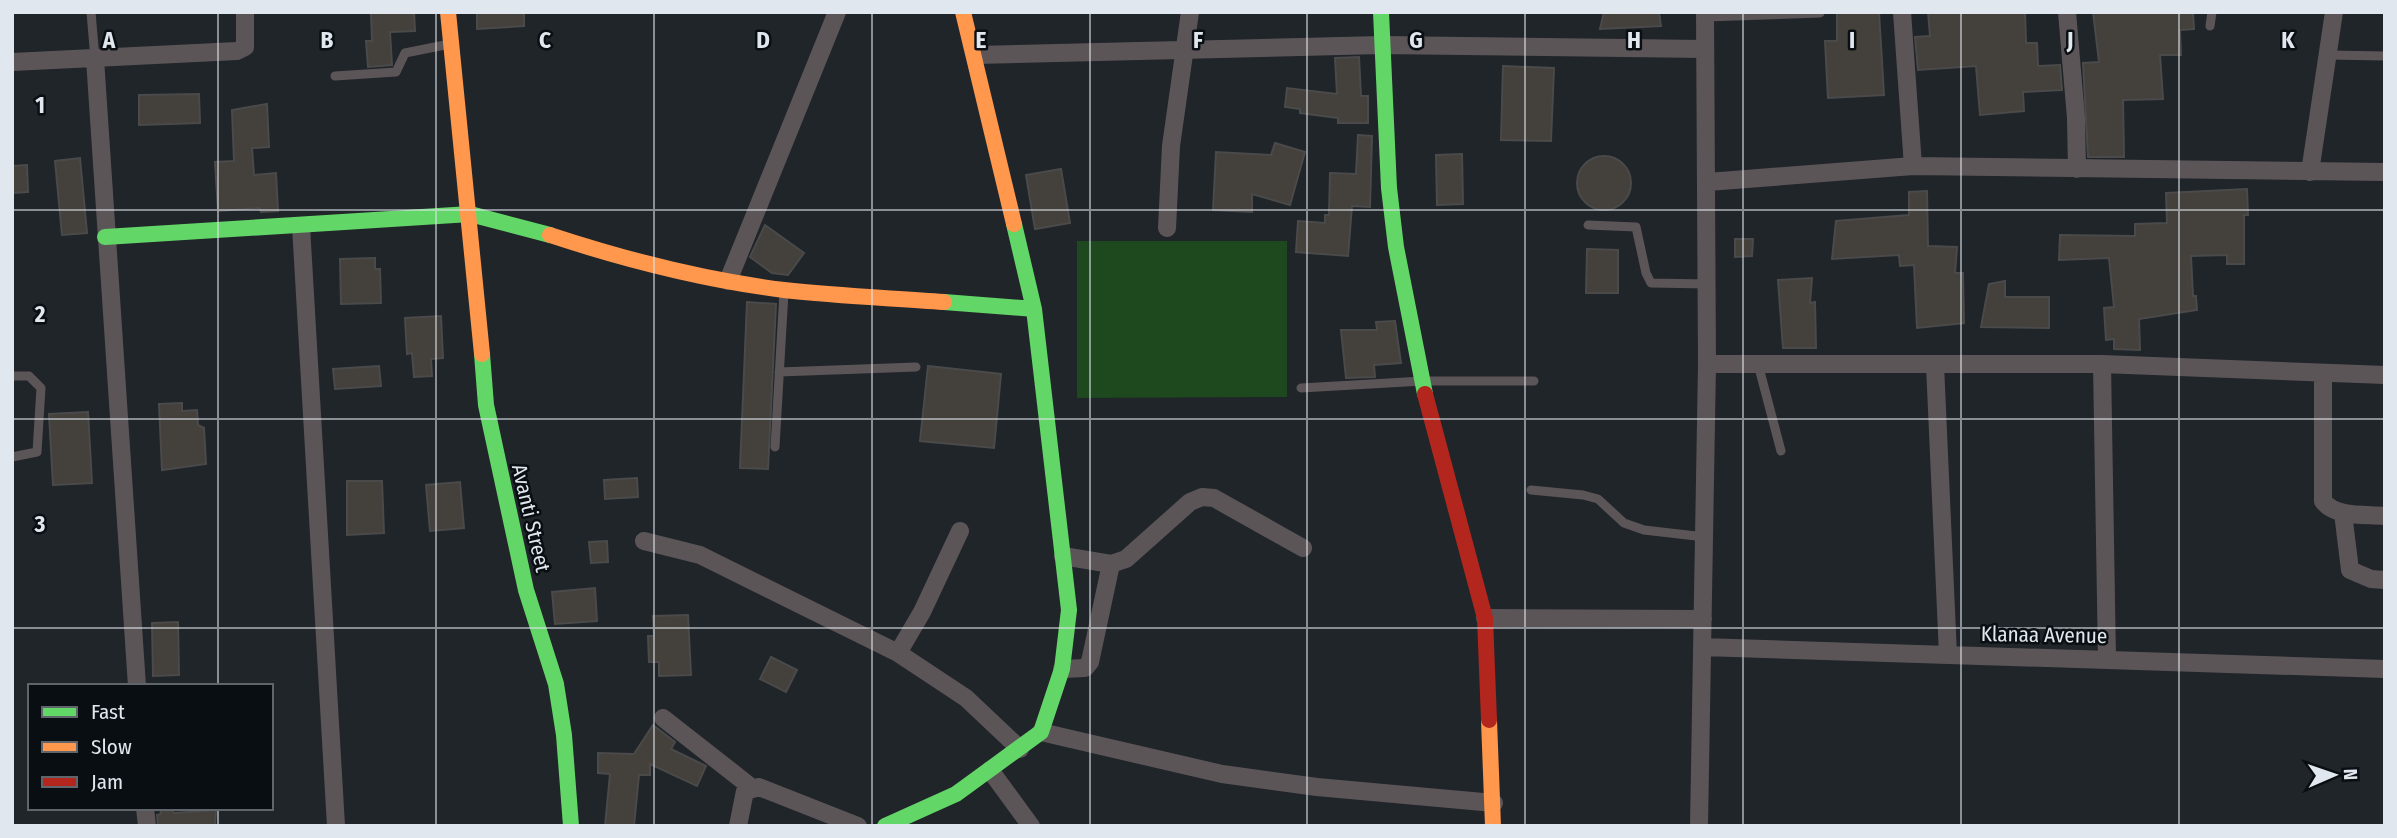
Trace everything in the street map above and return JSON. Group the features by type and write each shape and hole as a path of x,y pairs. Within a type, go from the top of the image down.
{"street":[{"path":"12,62 237,51 245,47 245,12"},
{"name":"Avanti Street","path":"448,12 470,215 486,405 526,590 556,684 564,735 571,826"},
{"path":"728,281 837,12"},
{"path":"885,826 945,799 1041,732 1062,669 1069,610 1034,309 963,12"},
{"path":"1167,228 1171,146 1190,12"},
{"path":"1381,12 1389,188 1396,247 1423,381 1485,618 1493,826"},
{"path":"1902,12 1913,166"},
{"path":"2067,12 2076,118 2077,169"},
{"path":"2310,172 2334,12"},
{"path":"1699,826 1708,284 1705,15"},
{"path":"975,55 1184,47 1381,45 1704,49"},
{"path":"95,59 137,684"},
{"path":"1708,182 1913,166 2385,172"},
{"path":"105,237 470,215 523,226 618,257 728,281 784,290 1034,309"},
{"path":"302,226 336,826"},
{"path":"1707,364 2102,364 2385,375"},
{"path":"2102,364 2107,659"},
{"path":"1935,365 1948,655"},
{"path":"2323,373 2323,501 2328,508 2343,513 2385,516"},
{"path":"1063,556 1111,564 1126,559 1190,502 1202,497 1214,498 1303,548"},
{"path":"2343,513 2350,569 2371,579 2385,580"},
{"path":"898,653 922,612 960,531"},
{"path":"644,541 700,555 898,653 966,698 1020,749"},
{"path":"1062,669 1085,668 1090,662 1111,564"},
{"path":"1485,618 1703,619"},
{"name":"Klanaa Avenue","path":"1703,647 2385,669"},
{"path":"663,718 751,787"},
{"path":"1041,732 1222,774 1317,787 1494,803"},
{"path":"990,770 1031,826"},
{"path":"738,826 745,791 751,787 759,787 858,826"}],"lane":[{"path":"91,12 95,59"},
{"path":"2210,26 2212,12"},
{"path":"1705,15 1820,13"},
{"path":"335,76 387,75 396,72 405,52 452,44"},
{"path":"2329,55 2385,56"},
{"path":"1588,225 1636,227 1646,273 1651,283 1708,284"},
{"path":"775,447 784,290"},
{"path":"1758,364 1781,451"},
{"path":"779,372 916,367"},
{"path":"12,376 29,376 41,388 37,452 12,457"},
{"path":"1301,388 1423,381 1534,381"},
{"path":"1531,490 1598,499 1624,523 1704,537"}],"green space":[{"path":"1077,241 1287,241 1287,397 1077,398"}],"building":[{"path":"371,12 414,12 415,31 390,32 392,65 368,67 366,41 372,41"},
{"path":"477,12 524,12 524,26 477,29"},
{"path":"1604,12 1659,12 1661,26 1600,29"},
{"path":"1837,12 1879,12 1884,95 1828,98 1825,41 1837,41"},
{"path":"1928,12 2025,12 2026,43 2037,43 2038,66 2060,65 2062,90 2023,92 2024,111 1980,115 1976,66 1918,70 1915,37 1930,36"},
{"path":"2093,12 2193,12 2194,29 2180,30 2181,55 2160,55 2163,99 2123,100 2124,157 2088,157 2083,63 2099,62"},
{"path":"1359,57 1361,96 1368,96 1368,123 1338,123 1338,118 1300,113 1300,109 1285,107 1287,88 1337,94 1335,58"},
{"path":"1503,66 1554,68 1551,141 1501,140"},
{"path":"199,94 200,123 139,125 139,95"},
{"path":"267,104 269,147 252,148 254,175 276,173 278,211 261,212 260,208 218,211 215,162 234,161 232,110"},
{"path":"1358,135 1372,136 1370,207 1352,206 1348,256 1296,252 1298,221 1325,223 1325,215 1329,215 1330,173 1356,174"},
{"path":"1275,143 1305,152 1290,205 1252,194 1252,212 1213,210 1216,152 1271,155"},
{"path":"1462,154 1463,204 1437,205 1436,155"},
{"path":"1604,156 1623,164 1631,183 1623,202 1604,210 1585,202 1577,183 1585,164"},
{"path":"80,158 87,233 62,235 55,161"},
{"path":"27,165 28,192 12,193 12,166"},
{"path":"1061,169 1070,223 1035,229 1026,175"},
{"path":"2247,189 2244,264 2227,264 2227,255 2191,256 2193,296 2196,296 2197,310 2139,319 2140,350 2114,349 2114,339 2106,340 2104,308 2114,307 2109,258 2059,260 2060,235 2135,236 2135,224 2167,223 2166,193"},
{"path":"1927,191 1928,246 1957,247 1955,273 1963,273 1964,323 1917,328 1914,265 1900,266 1899,255 1832,259 1836,221 1909,215 1909,192"},
{"path":"765,225 804,253 788,275 772,273 750,257"},
{"path":"1735,239 1753,239 1752,256 1735,257"},
{"path":"1587,249 1618,250 1618,293 1586,293"},
{"path":"375,258 375,269 380,269 381,303 341,304 340,259"},
{"path":"1812,278 1810,303 1815,302 1816,348 1783,348 1778,280"},
{"path":"2005,281 2005,297 2049,297 2049,328 1981,327 1989,284"},
{"path":"747,302 776,304 768,469 740,468"},
{"path":"441,316 443,358 431,359 432,376 414,377 412,353 407,354 405,318"},
{"path":"1395,321 1401,363 1374,365 1375,377 1346,378 1341,330 1377,330 1376,322"},
{"path":"379,366 381,386 335,389 333,369"},
{"path":"928,366 1001,374 994,448 920,441"},
{"path":"182,403 182,411 197,410 198,425 204,428 206,464 162,470 159,404"},
{"path":"88,412 92,483 53,485 49,414"},
{"path":"637,478 638,497 605,499 604,480"},
{"path":"347,481 382,481 384,533 347,535"},
{"path":"460,482 464,528 430,531 426,485"},
{"path":"607,541 608,562 591,563 589,542"},
{"path":"595,588 597,621 555,624 552,592"},
{"path":"688,615 691,675 659,676 659,662 649,662 648,636 654,636 653,616"},
{"path":"178,622 179,675 153,676 152,623"},
{"path":"771,657 797,670 786,692 760,679"},
{"path":"653,725 675,742 671,749 706,766 697,786 650,764 650,775 639,775 634,826 605,826 610,774 598,773 598,753 634,754"},
{"path":"160,810 172,810 174,813 216,810 215,826 158,826 157,815 161,814"}],"traffic: fast":[{"path":"1381,12 1389,188 1396,247 1425,394"},
{"path":"105,237 470,214 550,235"},
{"path":"885,826 956,794 1041,732 1062,669 1069,610 1034,309 1014,224"},
{"path":"944,302 1034,309"},
{"path":"482,354 486,405 526,590 556,684 564,735 571,826"}],"traffic: slow":[{"path":"448,12 482,354"},
{"path":"963,12 1014,224"},
{"path":"550,235 607,253 724,281 824,294 944,302"},
{"path":"1489,720 1493,826"}],"traffic: jam":[{"path":"1425,394 1485,618 1489,720"}]}
